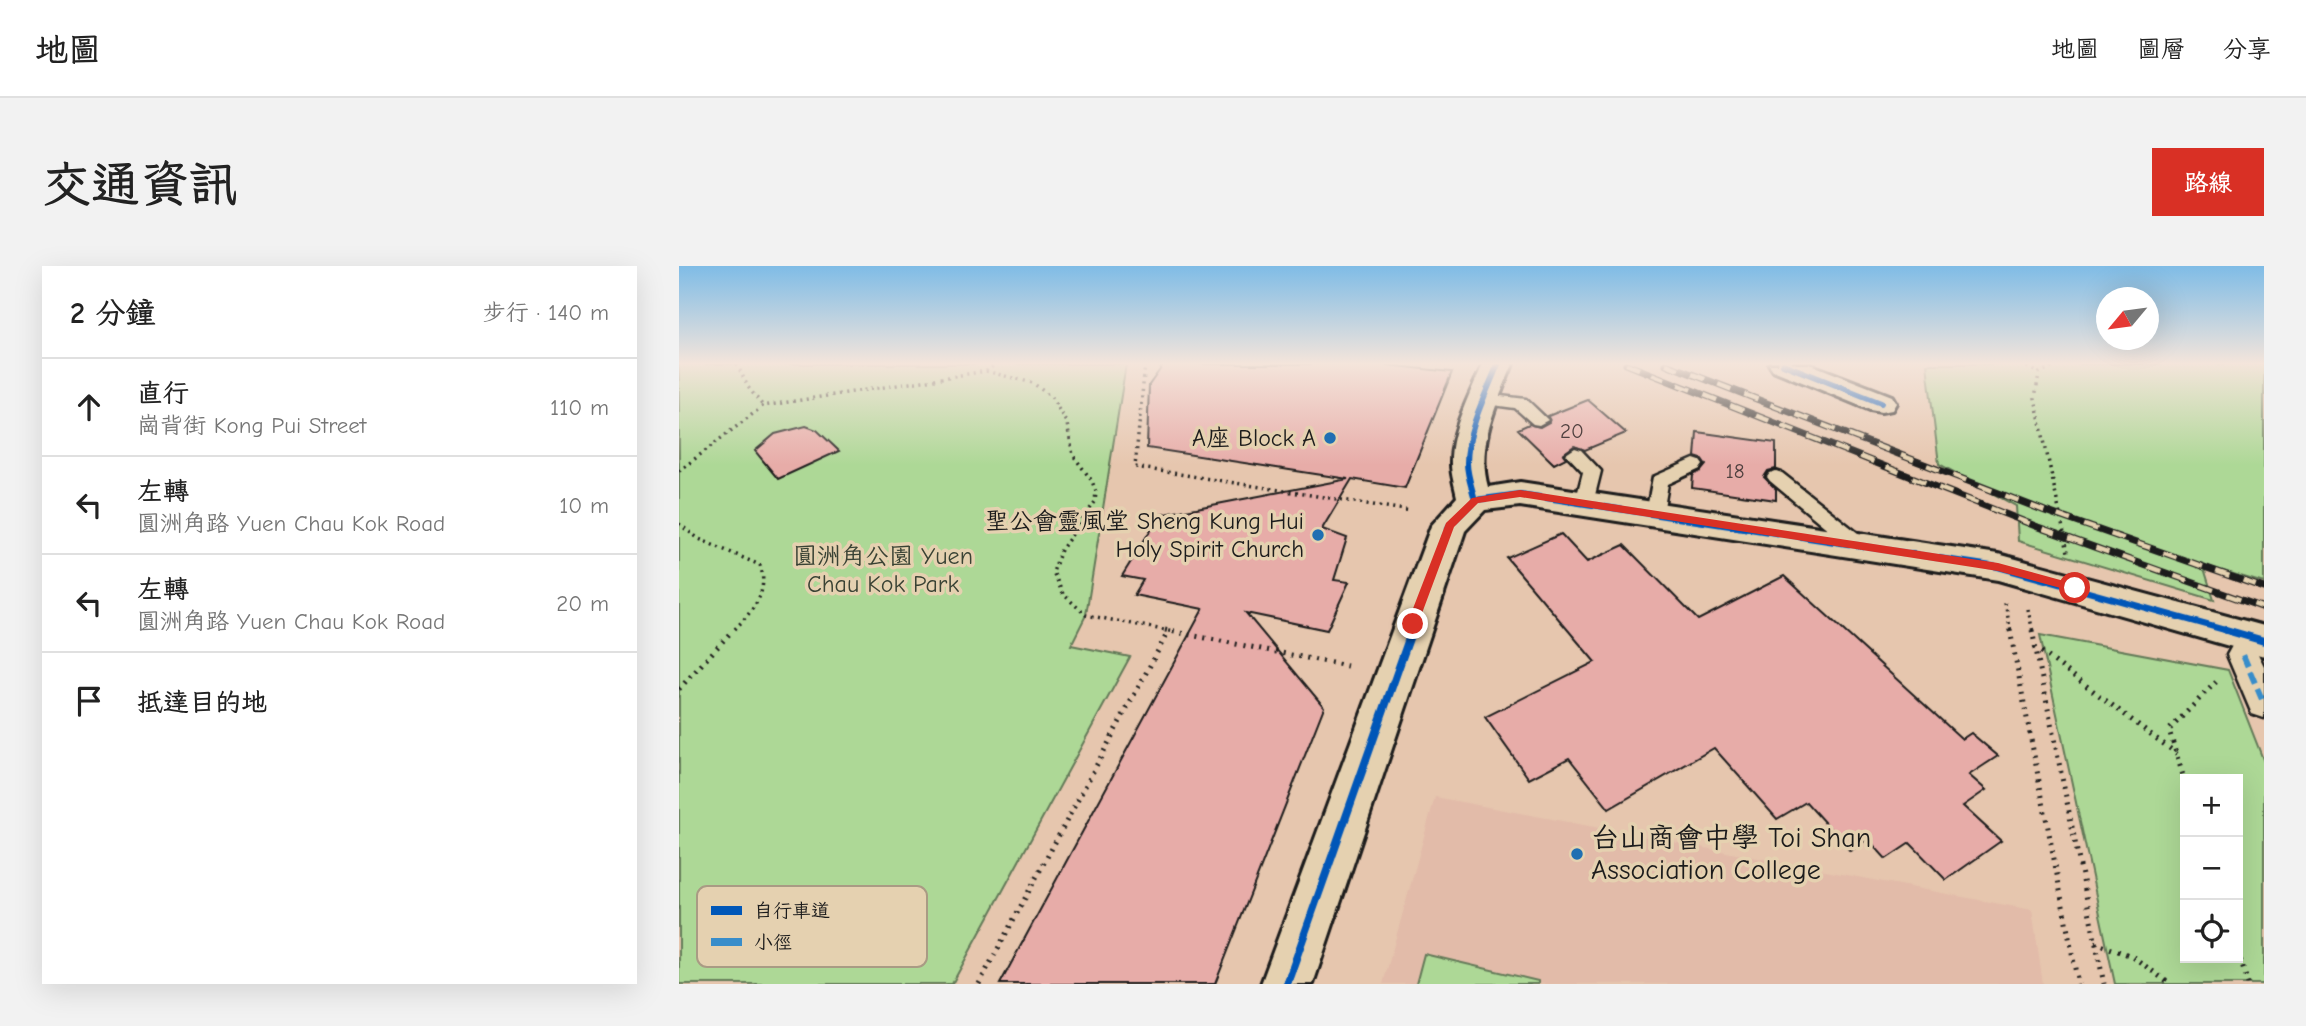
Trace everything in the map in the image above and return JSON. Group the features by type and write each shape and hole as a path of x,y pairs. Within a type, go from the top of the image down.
{"street":[{"path":"1475,500 1467,466 1487,398"},
{"path":"1867,398 1881,403"},
{"path":"1287,984 1449,526 1475,500 1520,494 1998,567 2254,648 2264,704"}],"lane":[{"path":"1512,398 1539,420"},
{"path":"1575,454 1592,471 1584,503"},
{"path":"1655,514 1659,481 1694,465"},
{"path":"1776,477 1861,546"}],"path":[{"path":"756,398 763,406"},
{"path":"679,471 763,406 817,398"},
{"path":"1051,398 1067,424 1073,455 1092,481 1096,492 1095,502 1061,550 1053,572 1063,594 1086,615 1347,666"},
{"path":"1142,398 1135,467 1411,511"},
{"path":"2035,398 2068,554"},
{"path":"679,524 699,539 760,565 765,579 758,604 679,689"},
{"path":"2004,600 2078,984"},
{"path":"2027,605 2104,984"},
{"path":"979,984 1168,632"},
{"path":"2035,647 2177,754"},
{"path":"2183,774 2169,730 2254,648"},
{"path":"2095,943 2132,956 2170,984"},
{"path":"2242,963 2248,984"}],"shaded area":[{"name":"台山商會中學 Toi Shan Association College","path":"1435,797 2032,910 2043,984 1383,984"}],"green space":[{"name":"圓洲角公園 Yuen Chau Kok Park","path":"679,398 1121,398 1086,615 1071,645 1130,657 952,984 679,984"},
{"path":"1931,398 2264,398 2264,583 2203,565 2214,600 2018,541 2016,506 1939,464"},
{"path":"2040,635 2228,670 2264,762 2264,984 2115,984"},
{"path":"1424,954 1538,981 1538,984 1416,984"}],"building":[{"path":"1149,398 1442,398 1405,488 1352,479 1322,529 1347,538 1334,580 1349,582 1327,630 1246,613 1324,707 1215,984 1000,984 1203,609 1134,595 1143,580 1122,576 1160,515 1348,479 1147,448"},
{"path":"1588,400 1626,433 1585,450 1574,446 1563,454 1566,458 1554,464 1518,429 1529,424 1540,427 1549,422 1548,416"},
{"path":"806,426 817,430 839,451 778,479 755,451 775,434"},
{"path":"1697,432 1776,443 1776,469 1768,471 1764,477 1776,489 1776,500 1692,488 1693,475 1706,465 1702,459 1695,457"},
{"path":"1561,534 1587,562 1624,545 1698,620 1784,576 1962,739 1971,733 1998,756 1969,775 1986,790 1963,806 2001,841 1946,880 1910,843 1886,859 1868,839 1850,851 1806,802 1777,819 1714,748 1609,809 1569,758 1529,779 1485,717 1595,662 1507,558"}],"railway":[{"path":"1711,398 2038,527 2264,608"},
{"path":"1752,398 2045,511 2264,588"}],"marked path":[{"path":"2243,655 2264,704"}],"cycle path":[{"path":"1287,984 1449,526 1475,500 1467,467 1468,453 1485,398"},
{"path":"1867,398 1881,403"},
{"path":"1475,500 1520,494 1998,567 2264,641"}],"place":[{"name":"A座 Block A","path":"1330,438"},
{"name":"聖公會靈風堂 Sheng Kung Hui Holy Spirit Church","path":"1318,535"},
{"name":"台山商會中學 Toi Shan Association College","path":"1577,854"}],"route":[{"path":"1413,624 1449,526 1475,500 1520,494 1998,567 2075,588"}]}
